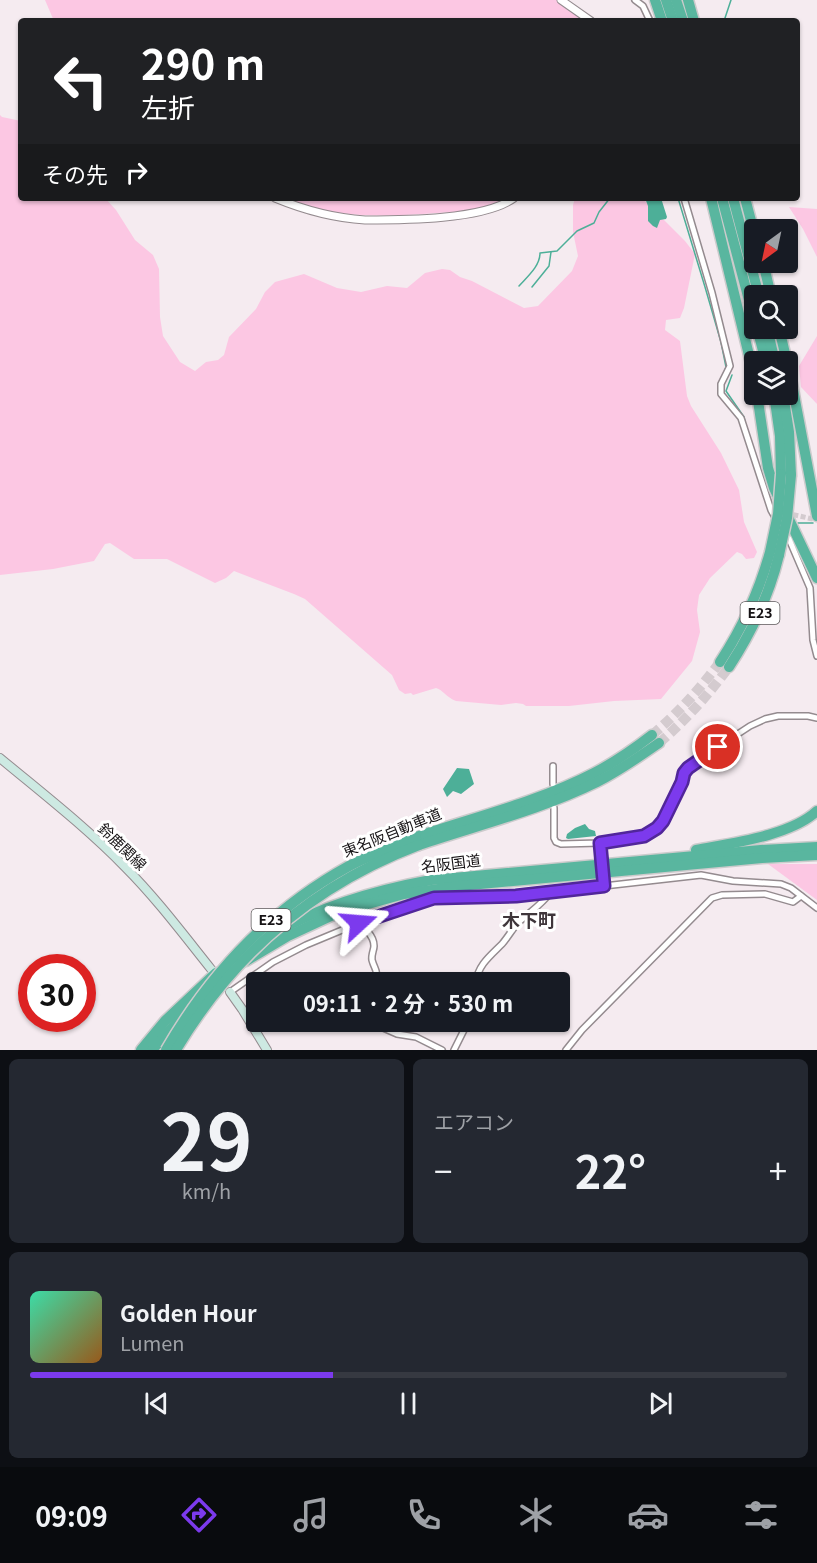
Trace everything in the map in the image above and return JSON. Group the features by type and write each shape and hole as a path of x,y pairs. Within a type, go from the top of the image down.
{"highway":[{"path":"666,0 672,18"},
{"path":"676,0 682,18"},
{"path":"688,0 693,18"},
{"path":"648,3 660,18"},
{"path":"712,201 748,351"},
{"path":"723,201 745,285"},
{"path":"734,201 756,285"},
{"path":"746,201 751,219"},
{"path":"759,405 766,456 774,488 817,580"},
{"name":"E23","path":"776,405 786,474"},
{"name":"E23","path":"724,664 775,553 778,514 786,474 789,432 785,405"},
{"path":"795,405 817,516"},
{"name":"東名阪自動車道","path":"166,1050 182,1023 213,981 246,944 271,920 329,878 373,854 417,841 574,782 656,739"},
{"path":"637,861 768,835 795,825 817,811"},
{"name":"東名阪自動車道","path":"176,1050 219,987 269,933 332,886 417,841"},
{"name":"名阪国道","path":"141,1050 182,1004 238,956 283,928 330,907 376,892 431,880 817,847"},
{"name":"名阪国道","path":"152,1050 187,1010 245,962 288,936 354,908 404,894 459,886 817,856"}],"main road":[{"name":"鈴鹿関線","path":"0,758 125,867 211,969"},
{"path":"230,992 267,1050"}],"street":[{"path":"561,0 587,18"},
{"path":"635,0 648,3 650,18"},
{"path":"282,201 319,213 366,220 417,219 469,214 498,207 509,201"},
{"path":"685,201 712,293 730,366 721,384 721,394 741,418 773,510 789,539 810,588 813,640 817,656"},
{"path":"554,807 556,842 600,844 644,836 663,821 688,768 750,726 765,719 778,716 817,718"},
{"path":"553,766 553,784"},
{"path":"600,844 604,884"},
{"path":"230,992 273,962 306,945 359,923 434,898 516,896 604,884 701,876 781,884 817,908"},
{"path":"478,972 489,955 503,943 517,924 544,901 550,892"},
{"path":"566,1050 582,1030 712,898 722,895 765,894 793,902 801,896"},
{"path":"350,917 359,923 372,938 374,943 372,957 377,972"},
{"path":"392,1032 416,1037 442,1050"},
{"path":"454,1050 463,1032"}],"shaded area":[{"path":"45,0 557,0 581,18 53,18"},
{"path":"0,115 18,120 18,201 108,201 135,240 153,255 159,269 160,317 163,336 180,362 195,371 206,362 218,360 224,355 229,337 256,309 265,292 275,282 304,274 337,288 361,292 387,286 407,288 425,273 442,269 450,270 524,308 538,306 572,271 578,256 573,232 574,201 645,201 695,254 684,308 680,318 666,320 665,330 680,341 687,396 721,453 739,490 744,522 757,552 754,558 746,559 737,552 710,578 699,595 697,610 700,632 692,661 661,699 569,706 526,706 516,703 501,705 456,701 436,688 413,695 405,694 399,690 392,675 305,599 234,571 215,583 167,559 134,559 110,543 105,544 94,561 53,569 0,575"},
{"path":"293,201 502,201 492,206 473,210 378,216 340,213"},
{"path":"646,201 662,201 667,217 660,220 657,228 648,221"},
{"path":"789,207 817,209 817,257 798,219"},
{"path":"817,336 817,404 801,387 799,366"},
{"path":"457,768 469,769 474,784 461,794 453,791 447,797 443,789"},
{"path":"585,824 589,829 595,831 596,836 566,838 567,834 575,828"},
{"path":"768,864 817,864 817,900"}],"waterway":[{"path":"725,18 731,0"},
{"path":"519,286 536,267 540,253 557,251 577,231 594,223 608,201"},
{"path":"679,201 721,342 725,370"},
{"path":"532,287 549,266 551,252"},
{"path":"732,375 726,391 745,422"},
{"path":"767,489 773,507"},
{"path":"798,523 813,523"}],"tunnel":[{"path":"786,513 817,520"},
{"path":"652,735 705,682 720,662"},
{"path":"659,743 696,707 729,667"}],"district":[{"name":"木下町","path":"529,921"}],"route":[{"path":"359,923 434,898 516,896 604,886 600,843 644,836 657,828 663,821 684,773 718,747"}]}
